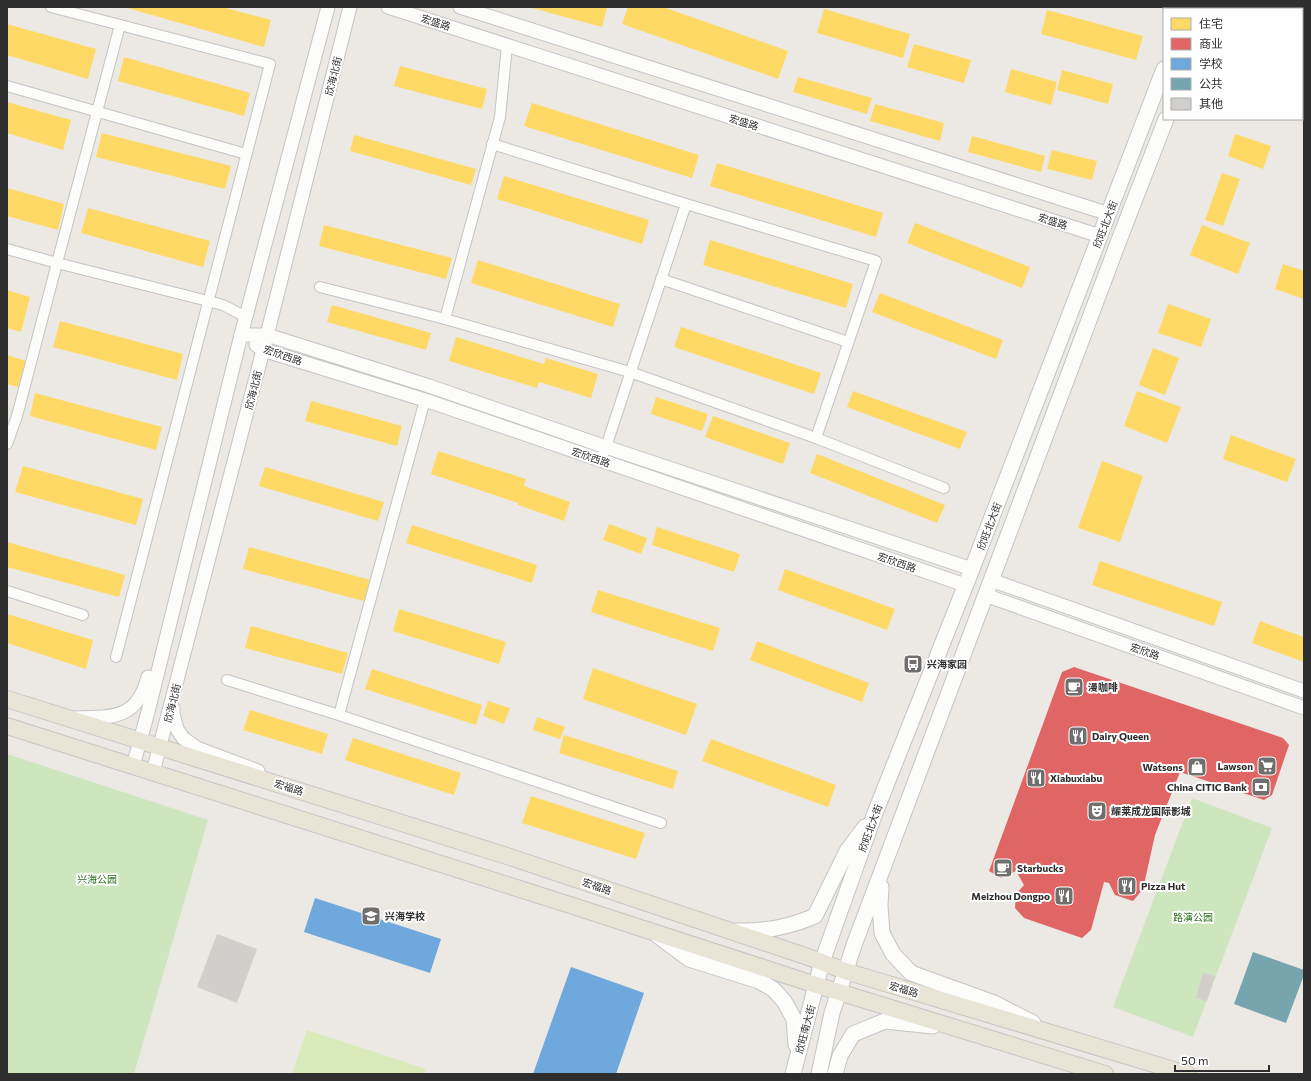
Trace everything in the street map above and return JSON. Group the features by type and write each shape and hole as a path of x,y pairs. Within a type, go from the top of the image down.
{"main road":[{"name":"欣旺北大街","path":"816,985 822,962 875,813 972,569 1163,72"},
{"name":"欣旺北大街","path":"838,992 990,580 1166,120"},
{"name":"宏福路","path":"7,699 140,741 161,746 510,857 845,971 1187,1074"},
{"path":"7,726 838,992 1105,1074"},
{"path":"731,931 754,932 777,928 802,922 815,916 847,851 875,813"},
{"path":"882,873 880,906 882,933 893,954 911,973 994,1003 1055,1034"},
{"path":"653,932 689,959 759,982 773,990 784,1001 794,1019 796,1044 792,1074"},
{"name":"欣旺南大街","path":"792,1074 816,985"},
{"path":"819,1074 838,992"},
{"path":"835,1074 840,1056 853,1034 884,1021 917,1023 962,1030"}],"street":[{"path":"51,7 270,64 116,657"},
{"name":"欣海北街","path":"133,766 241,335 328,7"},
{"name":"欣海北街","path":"153,772 267,335 350,7"},
{"name":"宏盛路","path":"388,7 1100,236"},
{"path":"460,7 1109,214"},
{"path":"7,444 12,415 57,263 120,25"},
{"path":"445,319 500,118 507,46"},
{"path":"7,86 246,154"},
{"path":"492,144 876,261 816,438"},
{"path":"601,460 686,204"},
{"path":"7,249 57,263 208,300 246,317"},
{"path":"661,279 848,342"},
{"path":"320,287 445,319 630,372 816,438 944,488"},
{"name":"宏欣西路","path":"241,335 267,335 429,386 606,447 972,569"},
{"name":"宏欣西路","path":"241,335 263,350 425,400 965,585"},
{"path":"339,715 425,400"},
{"name":"宏欣路","path":"990,580 1304,691"},
{"path":"68,718 110,717 126,711 138,702 145,691 161,626 179,587"},
{"path":"7,592 83,615"},
{"name":"宏欣路","path":"985,595 1304,708"},
{"path":"178,680 173,714 177,729 183,738 197,748 253,769 299,790"},
{"path":"227,680 339,715 661,823"}],"green space":[{"name":"兴海公园","path":"7,754 208,820 134,1074 7,1074"},
{"name":"路演公园","path":"1192,798 1272,828 1193,1037 1113,1007"},
{"path":"307,1030 426,1069 424,1074 292,1074"}],"building: 住宅":[{"path":"124,7 222,7 271,20 264,47"},
{"path":"528,7 602,7 607,8 602,27"},
{"path":"628,7 663,7 788,51 778,79 622,24"},
{"path":"824,9 910,34 903,58 817,33"},
{"path":"1047,10 1143,36 1136,60 1041,34"},
{"path":"7,24 96,49 88,79 7,55"},
{"path":"914,44 971,60 964,83 907,67"},
{"path":"1303,52 1304,52 1303,100"},
{"path":"124,57 250,93 244,116 118,81"},
{"path":"400,66 487,89 482,109 394,86"},
{"path":"1011,69 1057,82 1051,105 1005,92"},
{"path":"1062,70 1113,84 1108,104 1057,90"},
{"path":"798,77 872,98 867,114 793,92"},
{"path":"7,102 71,120 63,150 7,133"},
{"path":"532,103 699,155 692,178 524,126"},
{"path":"875,104 944,123 940,141 870,121"},
{"path":"102,133 231,166 225,189 96,157"},
{"path":"1235,134 1271,146 1263,169 1228,156"},
{"path":"354,135 476,169 471,185 350,151"},
{"path":"972,136 1045,156 1041,172 968,152"},
{"path":"1052,150 1097,161 1092,180 1047,169"},
{"path":"717,163 883,213 876,237 710,186"},
{"path":"1222,173 1240,179 1223,226 1205,220"},
{"path":"504,176 649,220 642,244 497,199"},
{"path":"7,188 64,204 58,230 7,216"},
{"path":"88,208 210,241 203,267 81,233"},
{"path":"915,223 1030,267 1022,288 907,243"},
{"path":"324,225 452,258 446,279 319,246"},
{"path":"1202,225 1250,243 1238,274 1190,255"},
{"path":"710,240 853,284 846,308 703,265"},
{"path":"478,260 620,304 613,327 471,283"},
{"path":"1283,264 1304,271 1304,299 1275,289"},
{"path":"7,290 30,297 21,332 7,328"},
{"path":"880,293 1003,340 996,359 872,312"},
{"path":"1168,304 1211,319 1201,347 1158,333"},
{"path":"332,305 431,333 426,350 327,322"},
{"path":"60,321 183,354 177,380 53,347"},
{"path":"681,327 821,373 814,394 674,347"},
{"path":"456,337 544,364 546,358 598,374 591,398 539,382 537,388 449,361"},
{"path":"1153,348 1179,358 1165,395 1139,385"},
{"path":"7,355 26,361 18,387 7,384"},
{"path":"853,391 967,432 960,449 847,407"},
{"path":"1137,391 1181,407 1167,443 1124,426"},
{"path":"35,393 162,427 156,450 30,416"},
{"path":"656,397 708,414 702,431 651,414"},
{"path":"311,401 402,426 397,446 305,421"},
{"path":"713,416 790,443 783,464 705,437"},
{"path":"1231,435 1296,459 1287,482 1223,459"},
{"path":"438,451 526,479 524,486 570,502 564,521 518,505 518,503 431,474"},
{"path":"817,454 945,505 937,523 810,473"},
{"path":"1102,461 1143,476 1120,542 1078,528"},
{"path":"23,466 143,499 136,525 15,492"},
{"path":"265,467 384,502 378,521 259,486"},
{"path":"609,524 647,538 641,554 603,540"},
{"path":"412,525 537,565 532,583 406,543"},
{"path":"657,527 740,554 734,572 652,545"},
{"path":"7,542 125,575 119,597 7,567"},
{"path":"249,547 370,580 364,601 243,569"},
{"path":"1100,561 1222,602 1214,626 1092,585"},
{"path":"785,569 895,609 887,630 778,590"},
{"path":"598,590 720,628 713,651 591,612"},
{"path":"399,609 506,642 499,664 393,631"},
{"path":"7,614 93,640 86,669 7,643"},
{"path":"1260,621 1304,637 1304,662 1252,643"},
{"path":"251,626 348,653 342,674 245,648"},
{"path":"757,641 869,683 862,702 750,660"},
{"path":"593,668 697,704 686,735 583,699"},
{"path":"372,669 482,705 476,725 365,689"},
{"path":"488,701 510,708 504,724 483,716"},
{"path":"250,710 328,734 322,754 243,730"},
{"path":"537,717 565,727 560,739 533,730"},
{"path":"564,735 678,771 673,789 559,753"},
{"path":"353,738 461,773 454,795 345,760"},
{"path":"711,739 836,785 828,807 702,761"},
{"path":"531,796 645,833 636,859 522,823"}],"building: 商业":[{"path":"1074,667 1283,738 1289,745 1272,795 1264,800 1180,772 1155,835 1143,889 1133,901 1115,895 1109,883 1104,882 1091,930 1082,938 1024,918 1015,908 1016,894 1024,885 1016,871 1001,878 989,871 1062,672"}],"building: 学校":[{"path":"315,898 441,939 430,973 304,932"},
{"path":"571,967 644,993 616,1074 533,1074"}],"building: 公共":[{"path":"1253,952 1304,970 1304,975 1286,1023 1234,1004"}],"building: 其他":[{"path":"217,934 257,949 237,1003 197,987"},
{"path":"1203,973 1215,976 1207,1001 1196,998"}],"place":[{"name":"兴海家园","path":"913,664"},
{"name":"漫咖啡","path":"1074,687"},
{"name":"Dairy Queen","path":"1078,736"},
{"name":"Lawson","path":"1267,766"},
{"name":"Watsons","path":"1197,767"},
{"name":"Xiabuxiabu","path":"1036,778"},
{"name":"China CITIC Bank","path":"1261,787"},
{"name":"耀莱成龙国际影城","path":"1097,811"},
{"name":"Starbucks","path":"1003,868"},
{"name":"Pizza Hut","path":"1127,886"},
{"name":"Meizhou Dongpo","path":"1064,896"},
{"name":"兴海学校","path":"371,916"}]}
